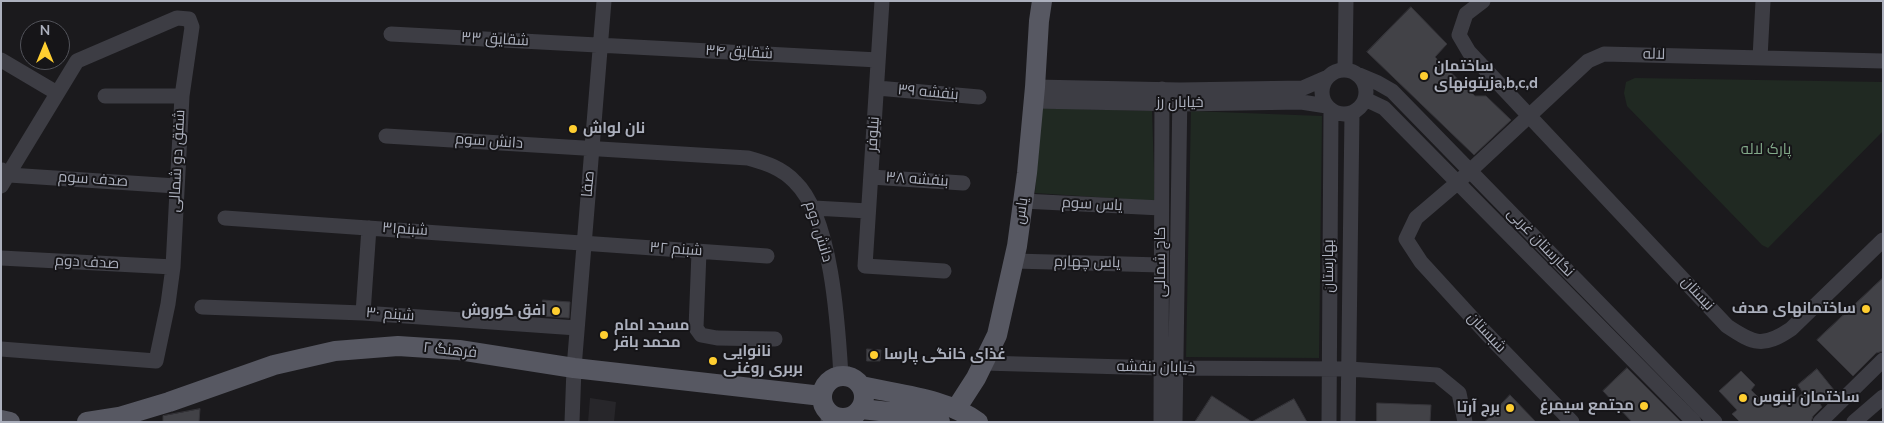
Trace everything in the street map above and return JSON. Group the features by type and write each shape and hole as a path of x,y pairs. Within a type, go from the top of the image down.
{"main road":[{"name":"یاس","path":"956,408 976,378 997,335 1014,261 1023,202 1034,94 1038,21 1042,1"},
{"name":"فرهنگ ۲","path":"87,422 119,417 169,402 274,365 335,351 398,346 459,350 826,410"},
{"path":"858,415 864,398 861,386 853,378 841,376 826,384 826,410 840,418 899,413 940,422"},
{"path":"861,386 938,402 965,412 978,422"},
{"path":"1,420 10,422"}],"street":[{"name":"صفا","path":"572,422 577,328 604,1"},
{"name":"نیلوفر","path":"882,1 865,266 944,271"},
{"path":"1346,1 1352,72"},
{"name":"نیستان","path":"1483,1 1466,14 1459,35 1469,52 1727,326 1744,337 1758,342 1776,339 1791,329 1883,240"},
{"path":"1760,58 1763,1"},
{"name":"شفق دو شمالی","path":"1,349 156,361 168,304 172,267 182,96 192,27 189,19 177,18 77,62 57,93"},
{"name":"شقایق ۳۳","path":"390,34 600,45"},
{"name":"شقایق ۳۴","path":"600,45 878,60"},
{"name":"لاله","path":"1406,239 1416,218 1457,183 1588,61 1604,54 1883,60"},
{"path":"1,60 57,93 4,176"},
{"path":"1338,70 1352,72 1364,81 1366,88 1365,99 1358,109 1352,113 1344,114 1329,108 1322,99 1321,91 1326,78 1338,70"},
{"name":"نگارستان غربی","path":"1352,72 1392,91 1715,422"},
{"name":"خیابان رز","path":"1180,97 1303,88 1326,78"},
{"name":"بنفشه ۳۹","path":"876,88 979,97"},
{"name":"خیابان رز","path":"1034,94 1162,96 1301,102 1329,108"},
{"path":"105,96 182,96"},
{"name":"کاج شمالی","path":"1162,96 1161,265 1175,422"},
{"name":"کاج شمالی","path":"1161,422 1169,368 1180,97"},
{"name":"نگارستان غربی","path":"1365,99 1384,108 1694,422"},
{"name":"بهارستان","path":"1329,108 1329,422"},
{"name":"بهارستان","path":"1348,422 1352,113"},
{"name":"دانش سوم","path":"386,136 592,149"},
{"name":"دانش دوم","path":"592,149 748,158 766,162 782,170 796,182 814,208 828,262 836,313 841,376"},
{"name":"صدف سوم","path":"4,176 176,186"},
{"name":"بنفشه ۳۸","path":"871,177 963,182"},
{"name":"یاس سوم","path":"1023,202 1161,208"},
{"path":"814,208 868,211"},
{"name":"شبنم۳۱","path":"225,218 584,243"},
{"path":"363,313 369,228"},
{"name":"شبستان","path":"1406,239 1420,262 1572,422"},
{"name":"شبنم ۳۲","path":"584,243 767,256"},
{"path":"699,252 696,328 701,335 717,338 775,339"},
{"name":"صدف دوم","path":"1,258 172,267"},
{"name":"یاس چهارم","path":"1014,261 1161,265"},
{"name":"شبنم ۳۰","path":"202,307 363,313 577,328"},
{"path":"1820,422 1883,360"},
{"name":"خیابان بنفشه","path":"983,363 1169,368 1349,369 1436,375 1459,393 1465,422"},
{"path":"1854,422 1883,398"},
{"path":"1861,422 1880,404 1883,407"}],"shaded area":[{"path":"590,398 616,402 614,422 588,422"}],"green space":[{"name":"پارک لاله","path":"1635,78 1883,82 1883,131 1768,248 1762,245 1627,106 1624,93 1626,82"},
{"path":"1042,108 1152,111 1155,201 1035,193"},
{"path":"1191,111 1322,116 1319,358 1186,357"}],"building":[{"name":"ساختمان زیتونهایa,b,c,d","path":"1411,7 1447,44 1435,57 1475,96 1486,96 1511,120 1474,155 1367,52"},
{"name":"ساختمانهای صدف","path":"1883,278 1883,351 1876,353 1853,376 1817,340"},
{"name":"افق کوروش","path":"543,300 570,302 569,318 542,316"},
{"name":"غذای خانگی پارسا","path":"867,349 881,350 880,361 867,361"},
{"name":"مجتمع سیمرغ","path":"1627,368 1681,422 1632,422 1603,391"},
{"name":"ساختمان آبنوس","path":"1817,369 1834,390 1820,404 1822,407 1813,416 1811,422 1740,422 1732,414 1737,410 1719,391 1741,371 1755,385 1751,390 1765,404 1787,405 1803,393 1798,385"},
{"name":"برج آرتا","path":"1510,395 1536,422 1485,422"},
{"path":"1212,396 1252,422 1195,422"},
{"path":"1294,399 1307,422 1252,422"},
{"path":"1377,403 1431,405 1430,422 1377,422"},
{"path":"200,409 199,422 163,422 163,416"}],"place":[{"name":"ساختمان زیتونهایa,b,c,d","path":"1424,76"},
{"name":"نان لواش","path":"573,129"},
{"name":"ساختمانهای صدف","path":"1866,309"},
{"name":"افق کوروش","path":"556,311"},
{"name":"مسجد امام محمد باقر","path":"604,335"},
{"name":"غذای خانگی پارسا","path":"874,355"},
{"name":"نانوایی بربری روغنی","path":"713,361"},
{"name":"ساختمان آبنوس","path":"1743,398"},
{"name":"مجتمع سیمرغ","path":"1644,406"},
{"name":"برج آرتا","path":"1510,408"}]}
